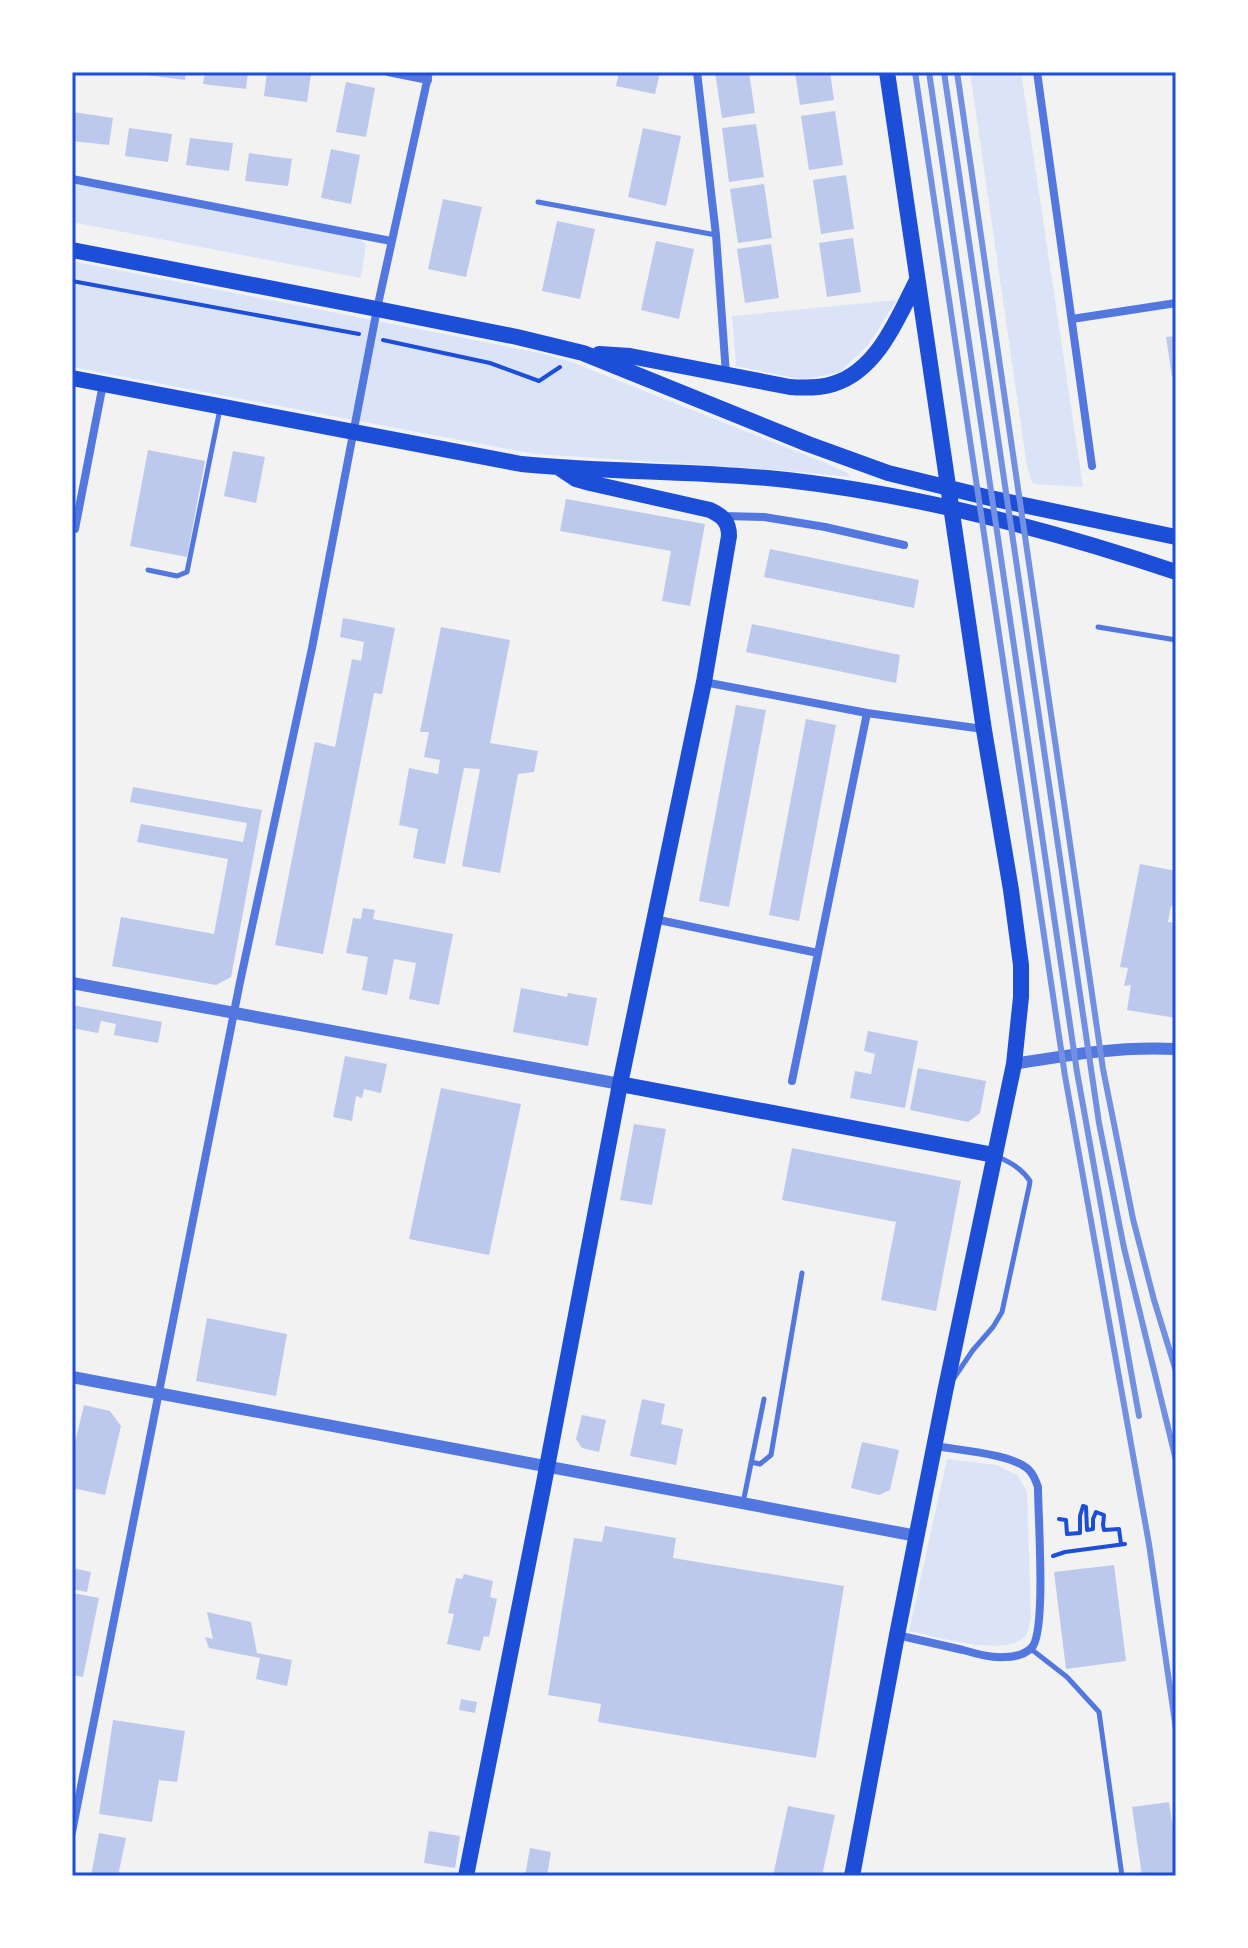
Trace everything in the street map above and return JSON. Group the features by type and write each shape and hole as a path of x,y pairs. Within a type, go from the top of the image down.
{"main road":[{"path":"852,1876 945,1392 1014,1064 1020,1015 1021,965 887,72"},
{"path":"72,250 517,337 583,353 888,473 1176,537"},
{"path":"583,353 630,356 805,388 832,384 846,379 880,347 917,280"},
{"path":"72,378 490,458 558,467 734,476 864,491 1055,534 1176,572"},
{"path":"466,1876 620,1084 704,682 729,541 727,523 722,516 704,508 590,483 576,479 558,467"},
{"path":"620,1084 994,1155"}],"street":[{"path":"72,1832 234,1012 312,648 371,337 428,76 388,72"},
{"path":"697,72 716,235 726,374"},
{"path":"1037,72 1092,466"},
{"path":"72,179 391,241"},
{"path":"1072,319 1176,303"},
{"path":"75,529 103,384"},
{"path":"722,516 764,517 904,545"},
{"path":"704,682 867,713 984,730"},
{"path":"792,1081 867,713"},
{"path":"654,919 818,953"},
{"path":"72,983 620,1084"},
{"path":"1014,1064 1113,1050 1176,1049"},
{"path":"72,1377 917,1536"},
{"path":"897,1635 996,1657 1014,1656 1031,1649 1037,1634 1038,1487 1035,1478 1029,1470 1012,1460 935,1446"}],"lane":[{"path":"538,202 716,235"},
{"path":"148,570 177,576 187,572 220,407"},
{"path":"1098,627 1176,640"},
{"path":"945,1392 1002,1312 1026,1201 1030,1181 1012,1163 994,1155"},
{"path":"751,1462 760,1464 771,1455 802,1273"},
{"path":"743,1503 764,1399"},
{"path":"1031,1649 1067,1677 1099,1712 1122,1876"}],"path":[{"path":"72,281 371,337 490,363 539,381 583,353"},
{"path":"1059,1519 1066,1520 1067,1534 1080,1533 1083,1506 1086,1507 1087,1530 1093,1529 1096,1512 1104,1515 1104,1530 1119,1529 1121,1544 1065,1552"}],"shaded area":[{"path":"970,72 1021,72 1083,487 1033,484 1027,467"},
{"path":"72,182 360,239 366,245 361,278 72,222"},
{"path":"72,261 569,361 823,462 848,473 850,477 534,454 72,367"},
{"path":"897,300 868,345 840,372 803,380 736,366 732,316"},
{"path":"947,1459 997,1465 1017,1475 1027,1491 1031,1617 1026,1635 1017,1642 988,1646 909,1631"}],"building":[{"path":"139,72 186,72 185,80"},
{"path":"205,72 248,72 246,89 203,84"},
{"path":"267,72 311,74 307,102 264,96"},
{"path":"619,72 660,72 655,94 616,86"},
{"path":"715,72 749,72 755,113 722,118"},
{"path":"795,72 830,72 834,100 800,105"},
{"path":"346,82 375,88 366,137 336,132"},
{"path":"835,111 843,165 809,170 801,116"},
{"path":"72,112 113,118 109,145 72,141"},
{"path":"756,124 764,177 729,182 722,128"},
{"path":"129,128 172,134 168,162 125,156"},
{"path":"643,128 681,136 666,206 628,197"},
{"path":"190,138 233,143 229,171 186,165"},
{"path":"331,149 360,155 351,204 321,198"},
{"path":"249,153 292,159 288,186 245,181"},
{"path":"846,175 854,229 821,234 813,180"},
{"path":"764,184 772,238 738,243 730,189"},
{"path":"443,199 482,207 466,277 428,269"},
{"path":"557,221 595,229 580,299 542,291"},
{"path":"853,238 861,292 827,297 819,243"},
{"path":"656,241 694,249 679,319 641,310"},
{"path":"771,244 779,298 745,303 737,249"},
{"path":"1176,336 1176,377 1172,377 1166,337"},
{"path":"148,450 205,461 187,557 130,546"},
{"path":"233,451 265,457 256,503 224,496"},
{"path":"566,499 705,524 690,606 662,601 671,551 560,531"},
{"path":"770,549 919,580 914,608 764,577"},
{"path":"343,618 395,628 382,694 374,693 323,954 275,945 315,742 335,747 352,659 361,661 364,642 340,637"},
{"path":"752,624 900,655 896,683 746,652"},
{"path":"441,627 510,640 490,743 538,751 534,772 518,774 500,873 462,866 480,769 464,768 445,864 413,858 418,829 399,825 409,768 438,774 440,760 424,757 429,732 420,732"},
{"path":"736,705 766,710 729,907 699,901"},
{"path":"806,719 836,725 799,921 769,915"},
{"path":"133,787 262,810 231,977 216,985 112,966 121,917 214,934 228,859 137,842 141,824 243,842 247,823 130,802"},
{"path":"1140,864 1176,871 1176,907 1171,906 1168,922 1176,923 1176,1018 1127,1010 1131,985 1124,986 1128,968 1120,967"},
{"path":"363,908 375,910 373,919 453,934 439,1005 409,999 416,963 394,959 387,995 362,990 368,957 346,953 353,918 361,919"},
{"path":"521,988 567,997 568,993 597,998 588,1046 513,1032"},
{"path":"72,1005 162,1022 158,1043 114,1035 116,1024 101,1021 98,1033 72,1028"},
{"path":"868,1031 918,1041 905,1108 850,1098 855,1071 871,1074 875,1054 864,1051"},
{"path":"345,1056 387,1064 381,1093 364,1089 362,1098 356,1096 352,1121 333,1117"},
{"path":"918,1068 986,1081 980,1113 968,1122 910,1110"},
{"path":"441,1088 521,1104 489,1255 409,1239"},
{"path":"634,1124 666,1129 652,1205 620,1200"},
{"path":"792,1148 961,1181 936,1311 881,1300 896,1222 782,1200"},
{"path":"207,1318 287,1334 276,1396 196,1381"},
{"path":"642,1399 665,1404 661,1424 683,1429 676,1465 630,1456"},
{"path":"84,1405 110,1411 121,1426 105,1495 72,1488 72,1455"},
{"path":"582,1415 606,1420 599,1452 582,1448 576,1439"},
{"path":"862,1442 899,1450 890,1490 879,1495 851,1488"},
{"path":"605,1526 676,1538 673,1558 844,1586 816,1758 598,1722 601,1704 548,1695 574,1538 602,1542"},
{"path":"1114,1565 1126,1661 1066,1669 1054,1572"},
{"path":"72,1568 91,1572 87,1592 72,1589"},
{"path":"464,1574 493,1581 490,1597 497,1599 489,1637 484,1636 480,1651 447,1644 454,1614 448,1613 456,1578 462,1579"},
{"path":"72,1593 99,1598 83,1677 72,1675"},
{"path":"207,1612 251,1622 257,1653 292,1660 287,1686 256,1679 260,1658 209,1648 205,1637 213,1639"},
{"path":"461,1699 477,1702 475,1713 459,1710"},
{"path":"113,1720 185,1731 177,1782 159,1780 152,1822 99,1814"},
{"path":"1169,1802 1176,1848 1176,1876 1142,1876 1132,1807"},
{"path":"788,1806 835,1815 822,1876 773,1876"},
{"path":"429,1831 460,1836 455,1868 424,1863"},
{"path":"99,1833 126,1838 118,1876 91,1876"},
{"path":"530,1848 551,1852 547,1876 525,1876"}],"railway":[{"path":"915,72 1065,1076 1149,1544 1176,1729"},
{"path":"929,72 1077,1072 1139,1416"},
{"path":"944,72 1099,1123 1124,1248 1176,1460"},
{"path":"957,72 1103,1069 1133,1219 1176,1371"}]}
